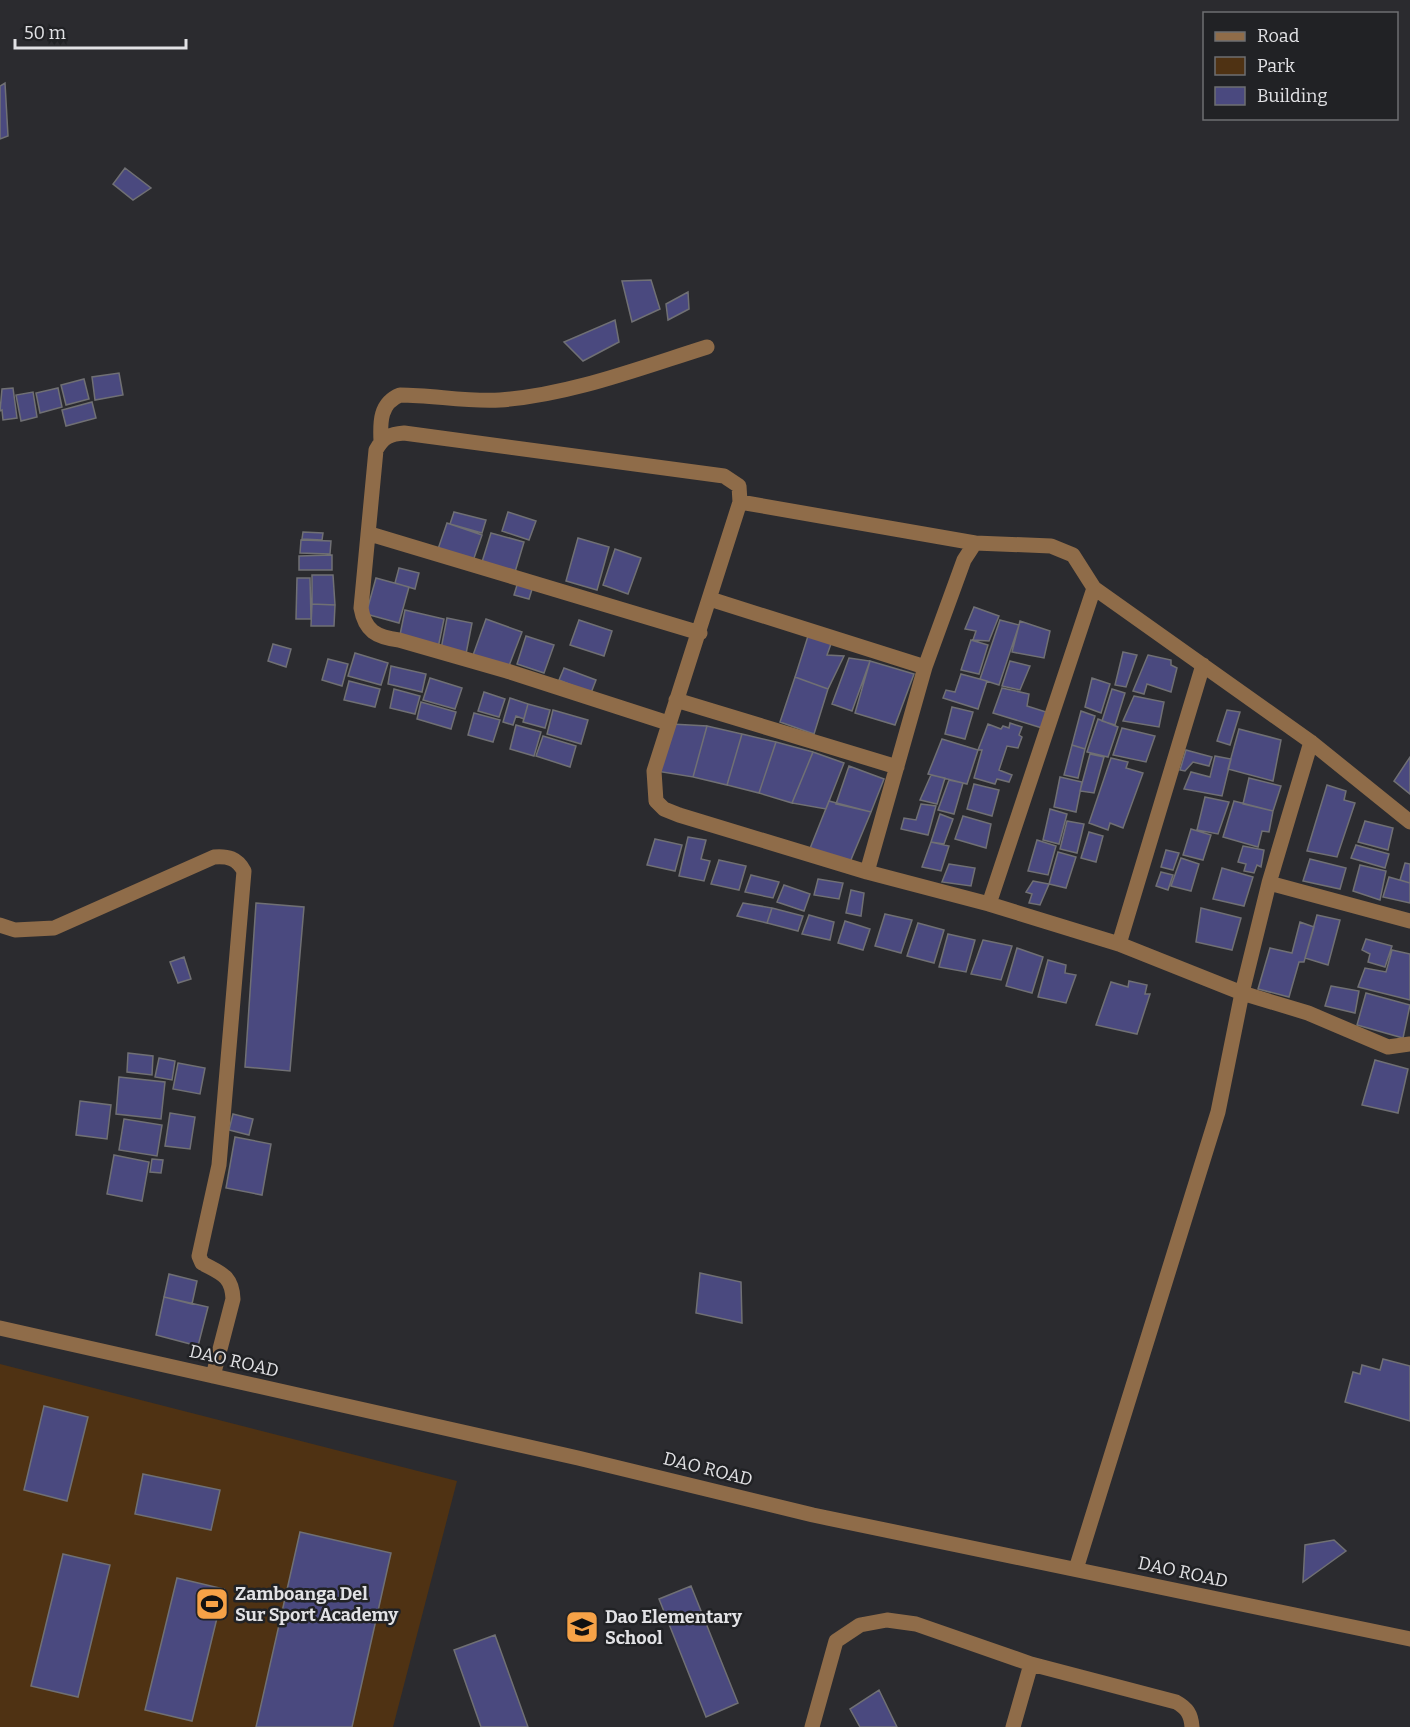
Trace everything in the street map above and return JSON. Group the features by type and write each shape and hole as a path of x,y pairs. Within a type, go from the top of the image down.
{"street":[{"path":"381,441 380,423 383,410 390,399 400,395 483,401 521,398 580,385 708,347"},
{"path":"668,723 507,670 399,640 383,638 370,632 363,622 362,608 376,450 381,441 391,434 404,433 724,476 739,486 740,502 652,778 656,801 664,809 867,872 989,904 1119,944 1242,993 1308,1012 1388,1047 1410,1044"},
{"path":"740,502 975,543 1051,546 1072,555 1094,588 1311,742 1410,822"},
{"path":"370,534 699,633"},
{"path":"867,872 925,667 964,560 975,543"},
{"path":"989,904 1094,588"},
{"path":"710,599 925,667"},
{"path":"1119,944 1203,665"},
{"path":"676,700 897,767"},
{"path":"1076,1569 1218,1112 1242,993 1269,883 1311,742"},
{"path":"0,925 15,930 54,928 213,857 232,858 240,863 244,871 219,1165 199,1256 202,1263 225,1274 233,1289 233,1299 213,1376"},
{"path":"1269,883 1410,921"},
{"name":"DAO ROAD","path":"0,1328 578,1458 813,1515 1410,1639"},
{"path":"812,1727 836,1641 860,1625 887,1620 916,1624 1031,1664 1176,1702 1184,1706 1191,1717 1192,1727"},
{"path":"1013,1727 1031,1664"}],"green space":[{"name":"Zamboanga Del Sur Sport Academy","path":"0,1364 457,1481 393,1727 0,1727"}],"building":[{"path":"5,83 8,136 0,139 0,86"},
{"path":"125,168 151,188 133,200 113,184"},
{"path":"651,280 660,309 632,322 622,281"},
{"path":"688,292 689,309 668,320 666,304"},
{"path":"615,320 619,342 583,361 564,342"},
{"path":"119,373 123,395 95,400 92,377"},
{"path":"84,379 89,399 66,405 61,385"},
{"path":"13,388 17,418 3,420 2,410 0,411 2,389"},
{"path":"58,388 62,407 40,413 36,393"},
{"path":"33,392 37,417 21,421 16,395"},
{"path":"92,402 96,418 66,426 62,410"},
{"path":"454,512 486,520 482,533 450,524"},
{"path":"508,512 536,521 529,540 502,531"},
{"path":"447,523 482,535 473,561 438,549"},
{"path":"303,532 323,533 322,540 302,539"},
{"path":"491,533 524,542 515,572 482,562"},
{"path":"578,538 609,547 597,590 566,581"},
{"path":"301,540 331,541 330,554 300,553"},
{"path":"615,549 641,558 628,594 603,585"},
{"path":"332,555 332,570 299,570 299,556"},
{"path":"399,568 419,573 415,589 395,583"},
{"path":"312,575 333,575 335,605 312,604"},
{"path":"297,578 310,578 311,619 296,619"},
{"path":"376,578 409,587 399,623 366,614"},
{"path":"518,582 533,586 529,599 514,595"},
{"path":"312,604 335,605 334,626 311,626"},
{"path":"974,607 999,616 989,641 973,640 976,631 965,629"},
{"path":"405,610 444,619 438,648 399,640"},
{"path":"447,618 472,623 466,654 441,649"},
{"path":"486,619 522,632 507,671 472,658"},
{"path":"579,620 612,631 604,656 570,645"},
{"path":"1000,620 1019,625 999,685 980,679"},
{"path":"1020,621 1050,631 1044,658 1012,652"},
{"path":"526,636 554,645 544,673 517,664"},
{"path":"808,636 832,641 827,655 844,656 828,689 795,677"},
{"path":"971,640 988,645 979,674 961,670"},
{"path":"273,644 291,649 286,667 268,661"},
{"path":"1123,652 1137,655 1126,687 1115,685"},
{"path":"355,653 388,663 381,685 348,676"},
{"path":"1148,655 1171,660 1171,665 1177,668 1171,692 1147,684 1144,694 1133,691"},
{"path":"849,658 870,661 852,711 832,704"},
{"path":"328,659 348,664 342,686 322,680"},
{"path":"870,661 914,674 895,725 855,713"},
{"path":"1010,661 1030,666 1020,690 1002,686"},
{"path":"391,666 426,674 422,692 388,684"},
{"path":"564,668 596,680 591,693 559,680"},
{"path":"961,674 987,681 978,709 943,698 946,690 955,692"},
{"path":"795,677 828,689 814,734 780,722"},
{"path":"430,678 462,688 455,709 423,700"},
{"path":"1092,678 1110,684 1101,713 1085,707"},
{"path":"349,681 380,689 375,707 344,700"},
{"path":"1002,688 1029,694 1027,706 1046,712 1042,728 993,713"},
{"path":"394,689 420,696 415,714 390,708"},
{"path":"1112,689 1125,693 1115,725 1102,721"},
{"path":"484,692 505,699 499,717 478,711"},
{"path":"1134,696 1164,702 1159,727 1123,721"},
{"path":"510,698 528,704 524,719 516,716 513,725 503,722"},
{"path":"421,702 456,712 451,729 417,719"},
{"path":"528,704 550,710 545,728 523,722"},
{"path":"952,707 973,712 965,739 945,734"},
{"path":"553,710 588,720 581,744 547,734"},
{"path":"1227,710 1240,712 1230,745 1217,741"},
{"path":"1081,711 1095,716 1085,749 1072,745"},
{"path":"474,713 500,720 493,742 468,735"},
{"path":"1098,719 1118,727 1108,757 1087,752"},
{"path":"1010,723 1022,727 1019,735 1022,737 1018,748 1007,746 999,770 1012,775 1009,782 997,779 995,784 974,778 982,750 978,750 988,724 1001,729 1003,726 1009,728"},
{"path":"671,724 707,726 693,777 656,771"},
{"path":"516,725 541,732 534,756 510,749"},
{"path":"707,726 742,734 727,785 693,777"},
{"path":"1122,728 1155,736 1146,762 1113,755"},
{"path":"1239,729 1281,740 1273,781 1228,769"},
{"path":"742,734 776,742 759,793 727,785"},
{"path":"543,736 576,746 570,767 536,756"},
{"path":"942,739 978,750 967,784 928,774"},
{"path":"776,742 813,752 792,803 759,793"},
{"path":"1072,745 1085,749 1078,778 1064,775"},
{"path":"1186,750 1212,757 1209,766 1193,762 1185,771 1180,770"},
{"path":"813,752 844,763 826,809 792,803"},
{"path":"1090,754 1104,757 1094,793 1080,791"},
{"path":"1215,756 1231,759 1222,796 1184,789 1191,772 1210,777"},
{"path":"1410,757 1410,794 1394,781"},
{"path":"1111,758 1128,762 1126,768 1143,773 1123,828 1110,823 1108,830 1089,823"},
{"path":"849,766 884,779 871,812 836,804"},
{"path":"931,775 945,778 937,804 920,800"},
{"path":"1060,777 1082,782 1076,812 1054,807"},
{"path":"1249,778 1281,786 1273,811 1243,804"},
{"path":"949,780 963,783 954,814 938,810"},
{"path":"974,784 999,790 992,816 967,809"},
{"path":"1327,785 1346,791 1344,800 1355,803 1337,857 1307,851"},
{"path":"1205,797 1229,802 1218,834 1197,830"},
{"path":"829,801 871,812 850,862 809,851"},
{"path":"1234,801 1273,811 1269,832 1262,831 1258,847 1223,837"},
{"path":"921,804 936,806 928,835 901,829 904,818 916,820"},
{"path":"1050,809 1067,814 1059,844 1043,840"},
{"path":"940,814 953,819 944,844 931,842"},
{"path":"963,816 991,824 986,848 955,839"},
{"path":"1067,821 1084,824 1077,853 1060,849"},
{"path":"1365,821 1393,828 1388,850 1358,842"},
{"path":"1191,829 1211,835 1203,860 1183,855"},
{"path":"1089,832 1103,836 1096,862 1081,858"},
{"path":"688,837 706,840 701,859 710,861 704,881 679,876"},
{"path":"655,839 682,845 675,871 647,865"},
{"path":"1037,840 1056,846 1048,875 1028,871"},
{"path":"931,842 949,846 941,871 922,867"},
{"path":"1356,845 1389,854 1385,868 1351,858"},
{"path":"1243,846 1264,850 1261,867 1257,865 1254,873 1244,871 1246,864 1238,862"},
{"path":"1166,850 1179,853 1173,870 1161,867"},
{"path":"1058,852 1076,857 1066,888 1049,884"},
{"path":"1181,858 1199,864 1191,891 1171,886"},
{"path":"1310,859 1346,868 1340,889 1303,881"},
{"path":"719,860 746,866 739,890 711,884"},
{"path":"1405,863 1410,864 1410,883 1400,880"},
{"path":"949,864 975,868 971,886 942,882"},
{"path":"1360,865 1386,871 1380,900 1353,891"},
{"path":"1222,868 1253,877 1244,906 1213,899"},
{"path":"1161,872 1173,875 1168,890 1156,886"},
{"path":"751,875 779,882 773,898 745,892"},
{"path":"1389,877 1410,883 1410,903 1383,897"},
{"path":"818,879 843,883 839,899 814,895"},
{"path":"1033,881 1049,884 1040,905 1029,903 1032,894 1026,892"},
{"path":"784,885 810,894 804,911 777,902"},
{"path":"851,890 864,893 861,916 846,913"},
{"path":"256,903 304,907 290,1071 245,1067"},
{"path":"743,903 772,908 767,923 737,916"},
{"path":"772,908 803,916 798,931 767,923"},
{"path":"1201,908 1241,918 1232,950 1196,942"},
{"path":"885,914 912,920 901,953 875,946"},
{"path":"809,915 834,922 830,940 802,934"},
{"path":"1317,915 1340,920 1328,965 1305,958"},
{"path":"845,921 870,929 863,950 838,943"},
{"path":"1300,922 1314,927 1304,962 1299,962 1289,997 1258,989 1270,948 1292,953"},
{"path":"918,923 944,930 934,963 907,956"},
{"path":"948,934 975,940 966,972 939,967"},
{"path":"1366,939 1392,946 1385,967 1368,962 1370,954 1362,950"},
{"path":"983,940 1012,946 1001,980 971,974"},
{"path":"1017,948 1043,957 1032,993 1006,986"},
{"path":"1392,950 1410,954 1410,1000 1358,987 1365,968 1386,972"},
{"path":"184,957 191,979 178,983 170,962"},
{"path":"1048,960 1066,965 1065,973 1076,975 1066,1003 1038,997"},
{"path":"1129,981 1147,985 1145,994 1150,994 1137,1034 1096,1025 1111,982 1128,987"},
{"path":"1331,986 1359,991 1355,1013 1325,1006"},
{"path":"1366,993 1410,1005 1403,1038 1357,1025"},
{"path":"128,1053 153,1056 152,1075 127,1072"},
{"path":"159,1058 175,1061 172,1080 155,1077"},
{"path":"1375,1060 1408,1069 1398,1113 1362,1105"},
{"path":"178,1063 205,1068 200,1094 173,1089"},
{"path":"119,1077 165,1082 161,1119 116,1114"},
{"path":"80,1101 111,1105 107,1139 76,1135"},
{"path":"170,1113 195,1117 190,1149 165,1146"},
{"path":"233,1114 253,1119 249,1135 229,1130"},
{"path":"124,1119 162,1125 157,1156 119,1150"},
{"path":"235,1137 271,1144 262,1195 226,1188"},
{"path":"114,1155 149,1162 142,1201 107,1194"},
{"path":"152,1159 163,1160 161,1173 150,1172"},
{"path":"700,1273 741,1282 742,1323 696,1313"},
{"path":"169,1274 197,1281 192,1304 164,1297"},
{"path":"164,1297 208,1307 198,1346 156,1335"},
{"path":"1383,1359 1410,1366 1410,1421 1345,1402 1353,1372 1360,1374 1362,1365 1380,1370"},
{"path":"44,1406 88,1417 67,1501 24,1490"},
{"path":"143,1474 220,1490 211,1530 135,1514"},
{"path":"300,1532 391,1553 352,1727 256,1727"},
{"path":"1334,1540 1346,1551 1303,1582 1305,1545"},
{"path":"63,1554 110,1565 78,1697 31,1686"},
{"path":"177,1578 224,1589 192,1721 145,1710"},
{"path":"691,1586 738,1703 706,1717 659,1599"},
{"path":"495,1635 528,1727 481,1727 454,1650"},
{"path":"879,1690 897,1727 860,1727 850,1709"}],"place":[{"name":"Zamboanga Del Sur Sport Academy","path":"212,1604"},
{"name":"Dao Elementary School","path":"582,1627"}]}
